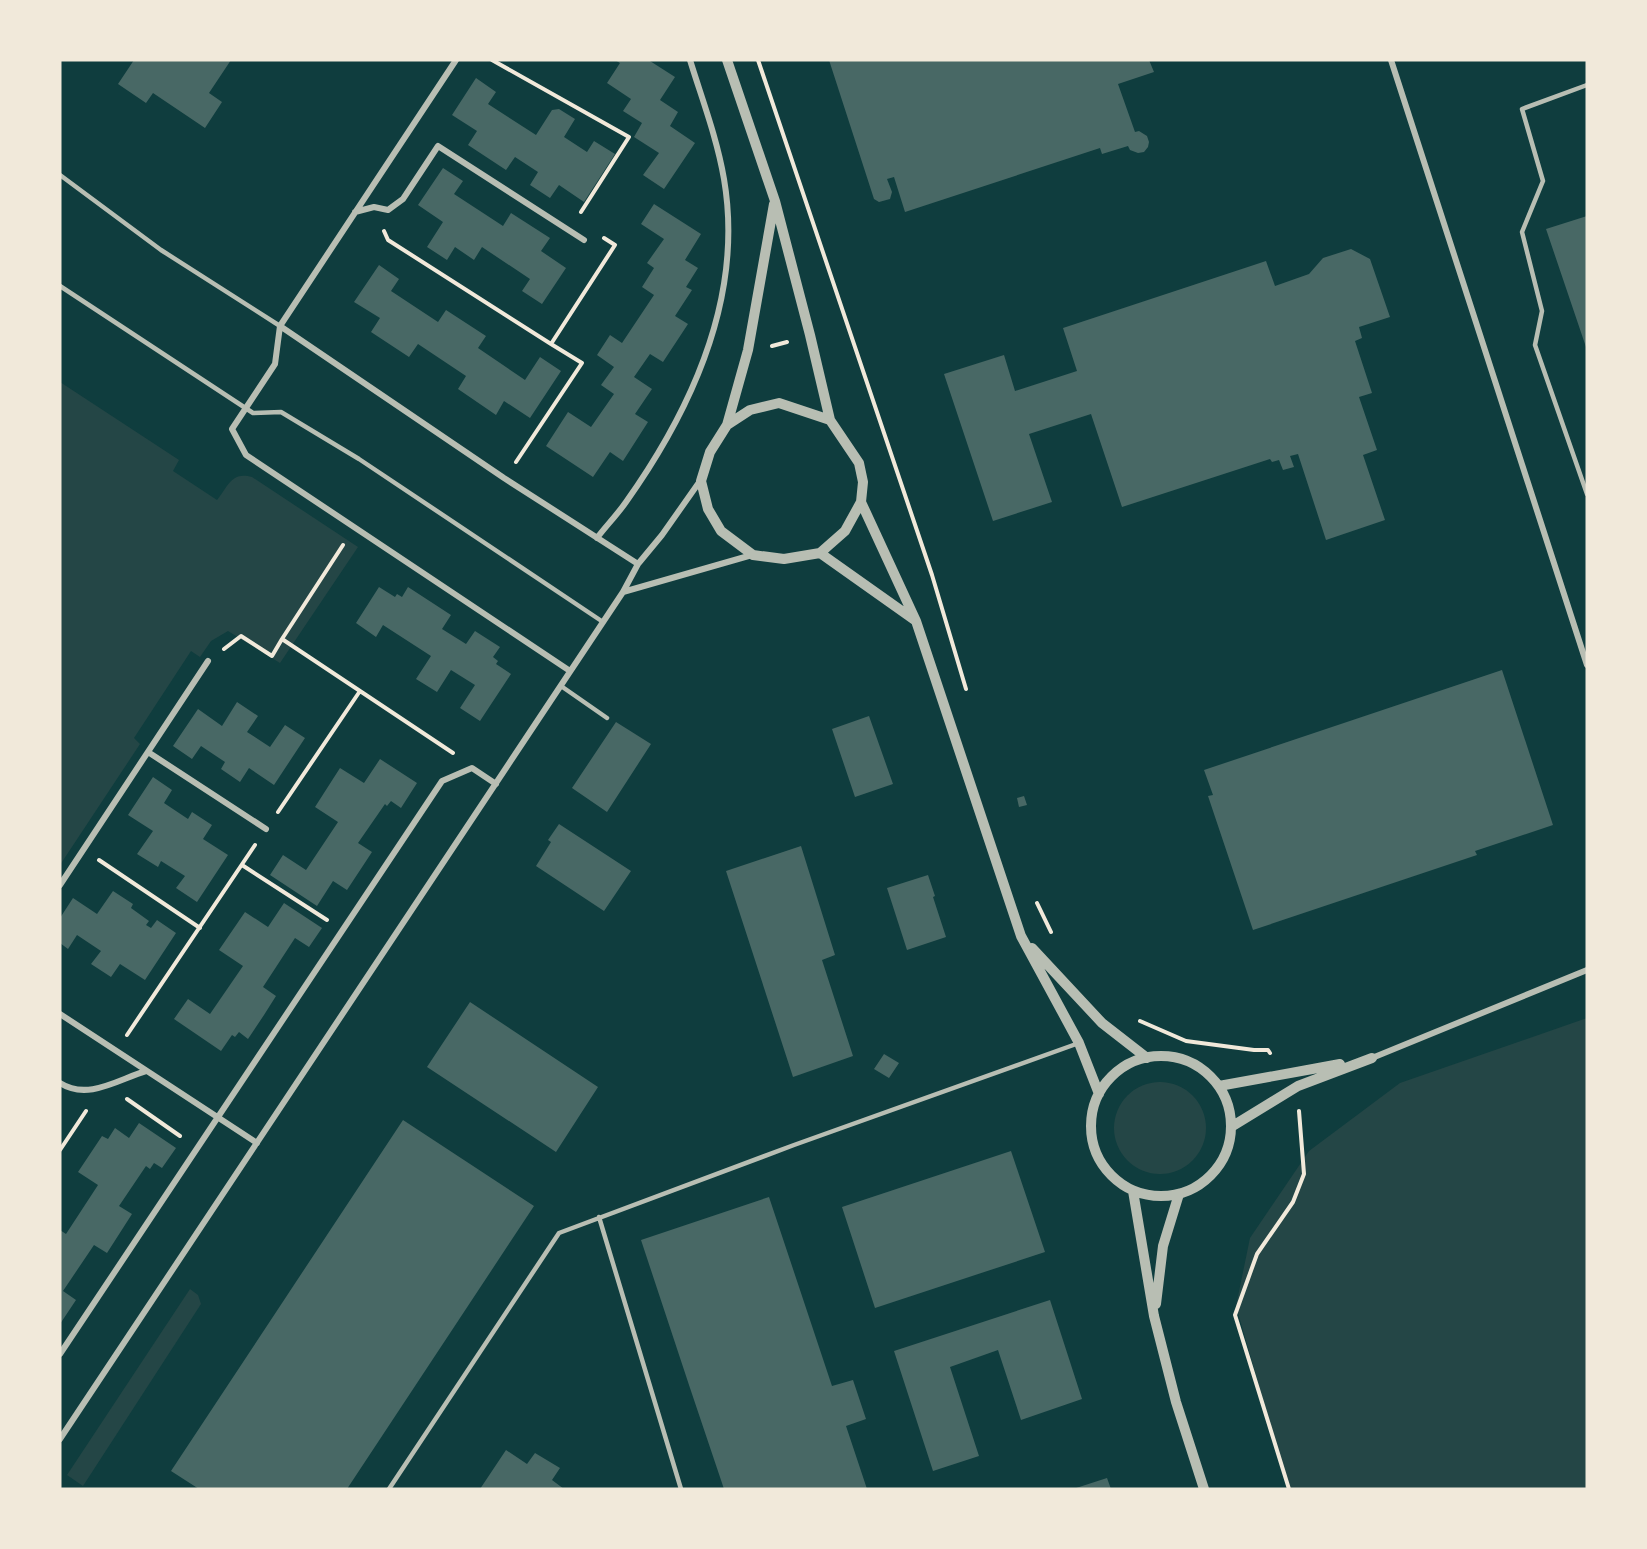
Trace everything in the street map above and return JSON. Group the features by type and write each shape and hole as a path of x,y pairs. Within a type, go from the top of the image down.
{"street":[{"path":"456,60 280,326 275,364 232,429 246,455 570,671"},
{"path":"597,538 627,500 654,459 697,380 715,324 726,279 729,231 725,180 712,127 690,60"},
{"path":"623,592 753,555 784,559 820,553 845,531 861,502 863,482 859,463 830,420 775,201 727,60"},
{"path":"1391,60 1587,665"},
{"path":"355,212 374,207 388,210 403,199 438,146 584,240"},
{"path":"60,1439 561,686 623,592 638,564 701,481 710,452 727,425 748,350 775,201"},
{"path":"280,326 504,478 638,564"},
{"path":"727,425 750,410 779,403 830,420"},
{"path":"701,481 708,509 721,531 753,555"},
{"path":"861,502 916,621 1021,936 1079,1043 1099,1094"},
{"path":"820,553 916,621"},
{"path":"60,885 208,661"},
{"path":"148,752 266,829"},
{"path":"60,1354 442,781 472,768 496,784"},
{"path":"1021,936 1102,1023 1146,1058"},
{"path":"1231,1127 1298,1086 1587,970"},
{"path":"60,1014 257,1143"},
{"path":"1167,1056 1187,1061 1205,1071 1219,1086 1228,1106 1231,1127 1227,1150 1216,1169 1200,1185 1179,1194 1156,1196 1133,1191 1114,1178 1100,1160 1092,1138 1092,1116 1099,1094 1111,1077 1128,1065 1146,1058 1167,1056"},
{"path":"1219,1086 1372,1058"},
{"path":"60,1083 82,1091 109,1086 146,1071"},
{"path":"1133,1191 1154,1316 1176,1402 1204,1489"},
{"path":"1154,1316 1162,1246 1179,1194"}],"lane":[{"path":"1587,85 1522,109 1543,181 1522,232 1542,310 1536,345 1587,494"},
{"path":"60,175 160,250 280,326"},
{"path":"60,286 252,413 281,412 358,459 603,622"},
{"path":"561,686 607,718"},
{"path":"389,1489 559,1233 1079,1043"},
{"path":"599,1217 681,1489"}],"path":[{"path":"492,60 629,137 569,231"},
{"path":"758,60 932,575 969,697"},
{"path":"388,210 381,226 388,240 582,363 513,465"},
{"path":"551,344 615,245 575,220"},
{"path":"208,661 241,636 272,656 354,528"},
{"path":"282,639 458,756 472,768"},
{"path":"116,1051 360,691"},
{"path":"83,850 200,928"},
{"path":"242,865 343,930"},
{"path":"1037,902 1053,937"},
{"path":"1133,1017 1186,1041 1268,1050"},
{"path":"125,1098 198,1148"},
{"path":"60,1150 88,1108"},
{"path":"1289,1489 1235,1315 1257,1254 1293,1202 1304,1174"}],"shaded area":[{"path":"60,382 179,460 173,471 217,500 235,478 252,477 358,547 280,663 228,631 211,641 200,657 191,651 134,738 140,744 60,865"},
{"path":"1587,1018 1587,1489 1289,1489 1236,1306 1250,1238 1309,1151 1400,1083"},
{"path":"1160,1082 1177,1086 1192,1096 1202,1111 1206,1128 1202,1145 1192,1160 1177,1170 1160,1174 1143,1170 1128,1160 1118,1145 1114,1128 1118,1111 1128,1096 1143,1086"},
{"path":"190,1289 198,1295 201,1304 83,1486 67,1475"}],"building":[{"path":"134,60 231,60 209,93 222,102 205,128 153,93 146,103 118,84"},
{"path":"615,60 651,60 675,77 660,100 678,112 670,126 695,143 664,189 643,175 659,153 634,137 642,123 623,111 631,99 607,83 620,63"},
{"path":"829,60 1149,60 1154,72 1118,84 1135,132 1139,131 1147,136 1148,147 1144,152 1138,153 1130,150 1128,146 1102,154 1100,148 905,212 894,177 887,179 892,192 890,199 879,202 874,199"},
{"path":"476,78 496,92 488,104 536,135 552,110 559,109 575,119 564,137 587,152 594,141 615,154 584,202 559,185 550,198 530,185 538,172 515,157 506,170 468,145 477,131 452,115"},
{"path":"443,168 463,181 454,194 503,226 511,213 550,238 541,251 566,268 542,304 522,291 530,279 482,247 474,260 455,247 447,260 427,247 443,222 418,205"},
{"path":"654,204 701,234 685,260 698,268 686,287 692,290 675,316 688,324 663,362 650,354 634,377 652,389 635,414 648,422 623,461 610,452 593,477 546,446 568,412 591,427 614,394 601,385 614,367 597,355 610,335 622,343 654,295 642,287 654,268 647,263 664,239 641,224"},
{"path":"1587,216 1587,350 1546,229"},
{"path":"1351,249 1370,259 1390,317 1359,327 1362,338 1355,341 1372,393 1359,397 1377,450 1363,455 1385,520 1326,540 1298,454 1290,456 1294,467 1283,470 1279,460 1272,462 1270,459 1122,507 1091,414 1029,434 1052,502 993,521 944,374 1004,355 1015,391 1077,371 1063,328 1266,261 1275,286 1309,274 1323,258"},
{"path":"379,265 399,279 391,291 438,322 446,310 486,336 478,348 525,380 540,357 561,371 530,418 504,401 496,415 458,389 466,376 418,344 409,357 371,332 380,318 354,302"},
{"path":"379,587 395,597 397,594 402,597 408,587 451,615 442,629 466,644 475,631 500,647 493,657 498,661 496,664 511,674 480,721 460,708 475,685 451,670 437,692 416,679 431,656 383,625 376,637 356,623"},
{"path":"1502,670 1553,825 1475,851 1477,855 1253,930 1208,796 1213,795 1204,770"},
{"path":"237,702 258,716 247,732 270,747 285,725 305,738 274,785 249,768 240,782 221,769 225,762 201,746 192,759 173,746 198,709 222,726"},
{"path":"869,716 893,784 855,797 832,729"},
{"path":"616,722 651,744 607,812 572,788"},
{"path":"380,759 417,783 401,808 391,801 387,806 385,804 358,843 372,852 347,890 333,881 317,906 270,875 283,855 306,870 338,822 315,807 340,768 364,783"},
{"path":"153,777 172,790 164,803 188,819 192,812 212,825 203,839 228,855 197,902 176,888 185,876 161,861 158,867 137,854 153,831 128,815"},
{"path":"1024,796 1027,805 1019,807 1017,798"},
{"path":"559,824 631,871 604,911 536,866 551,842 548,840"},
{"path":"801,846 835,955 822,960 853,1056 793,1077 726,871"},
{"path":"928,875 946,937 907,950 887,888"},
{"path":"113,891 133,904 131,908 149,921 146,925 151,928 157,920 176,933 145,980 120,964 111,977 91,964 101,951 77,935 68,949 60,943 60,918 73,898 97,914"},
{"path":"284,903 322,928 309,947 295,938 263,987 276,996 264,1015 248,1039 239,1032 235,1037 232,1035 221,1051 174,1019 188,999 210,1014 243,966 219,950 245,912 268,927"},
{"path":"470,1002 598,1087 556,1152 427,1067"},
{"path":"884,1054 899,1063 889,1078 874,1069"},
{"path":"403,1120 534,1206 347,1489 199,1489 171,1471"},
{"path":"139,1123 176,1148 162,1168 154,1163 150,1169 146,1166 119,1206 132,1214 107,1253 94,1245 63,1291 76,1300 60,1324 60,1230 66,1234 98,1185 78,1172 102,1136 108,1139 115,1128 129,1138"},
{"path":"1011,1151 1045,1252 875,1308 842,1207"},
{"path":"769,1197 832,1386 853,1380 866,1419 846,1426 867,1489 724,1489 690,1388 641,1240"},
{"path":"1050,1300 1082,1399 1021,1420 998,1350 950,1367 979,1456 933,1471 894,1351"},
{"path":"506,1450 527,1464 535,1453 560,1468 552,1480 564,1489 480,1489"},
{"path":"1107,1478 1111,1489 1073,1489"}]}
